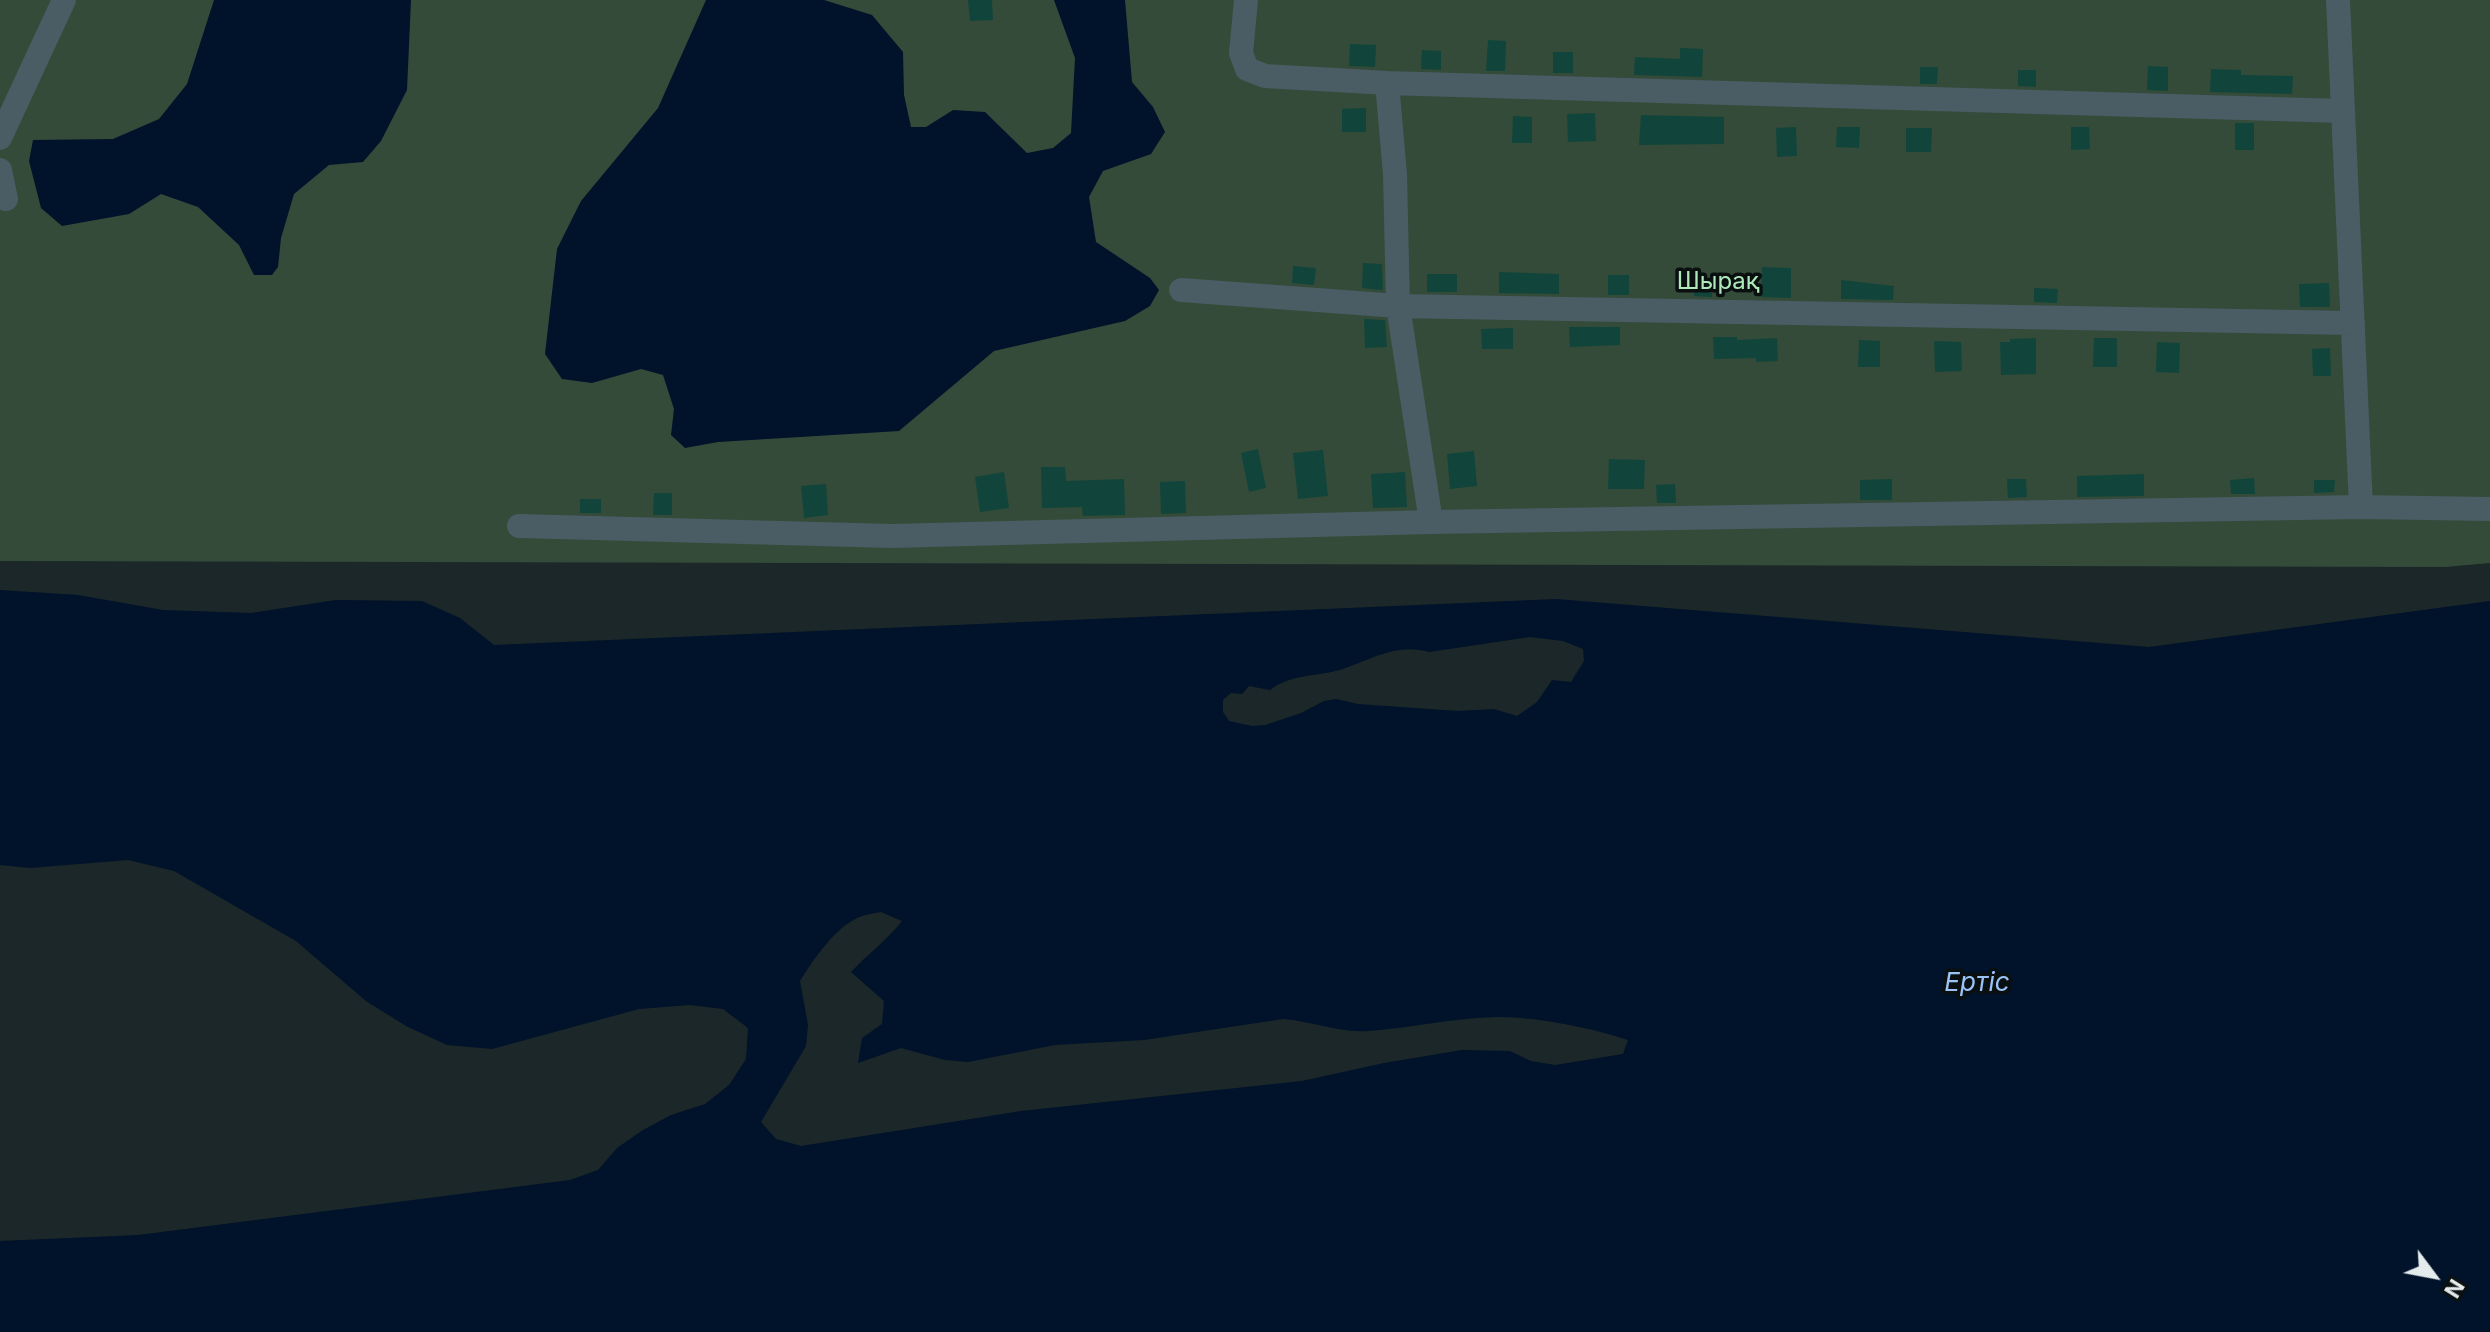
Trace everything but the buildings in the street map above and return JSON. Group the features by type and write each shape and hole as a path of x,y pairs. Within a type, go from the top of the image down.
{"street":[{"path":"0,138 64,0"},
{"path":"1246,0 1241,53 1247,69 1265,76 1387,83 2343,111"},
{"path":"2338,0 2361,507"},
{"path":"1387,83 1395,174 1398,306 1431,522"},
{"path":"0,170 6,199"},
{"path":"1181,290 1398,306 2353,323"},
{"path":"519,526 892,536 1431,522 2361,507 2490,509"}],"green space":[{"name":"Шырақ","path":"0,0 2490,0 2490,563 2445,567 0,561"}],"water":[{"path":"214,0 411,0 407,90 381,141 363,162 329,165 294,194 281,238 278,267 272,275 254,275 239,245 198,207 161,194 129,214 62,226 41,208 29,161 33,140 113,139 159,119 187,84"},
{"path":"706,0 824,0 872,15 903,52 904,95 911,127 926,127 953,110 985,112 1027,153 1053,148 1071,133 1075,58 1054,0 1125,0 1132,82 1153,107 1165,132 1151,154 1103,171 1089,197 1096,242 1150,278 1159,290 1150,306 1125,321 994,351 899,431 718,442 685,448 671,435 674,409 663,375 641,369 592,383 562,379 545,354 557,249 581,201 658,108"},
{"name":"Ертіс","path":"0,590 78,595 163,610 251,613 336,600 422,601 460,618 494,645 1556,599 2149,647 2490,601 2490,1332 0,1332 0,1241 138,1235 570,1180 598,1170 617,1148 643,1130 671,1115 705,1104 729,1085 746,1059 748,1028 723,1009 690,1005 639,1009 492,1049 447,1045 406,1026 366,1001 296,941 174,871 128,860 30,868 0,865","holes":["1530,637 1563,641 1583,649 1584,661 1571,682 1552,680 1537,702 1517,716 1494,709 1458,711 1358,704 1336,699 1265,725 1252,726 1229,721 1223,712 1223,700 1231,693 1242,694 1249,686 1270,690 1296,678 1334,672 1406,649 1429,652","881,912 902,921 851,972 884,1001 882,1024 862,1038 858,1063 901,1048 945,1060 968,1062 1055,1045 1144,1040 1283,1019 1357,1031 1511,1017 1563,1024 1628,1040 1623,1054 1555,1065 1531,1061 1510,1051 1462,1050 1302,1081 1021,1111 801,1146 776,1139 761,1122 806,1046 808,1025 800,981 826,944 843,927 862,916"]}]}
